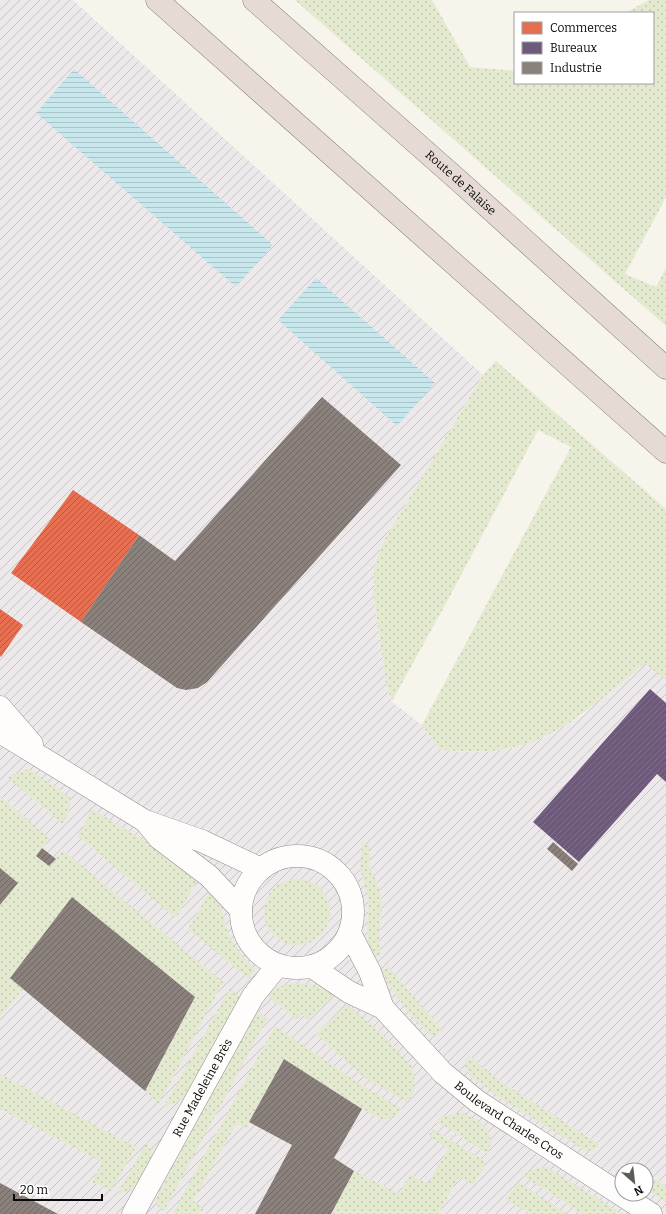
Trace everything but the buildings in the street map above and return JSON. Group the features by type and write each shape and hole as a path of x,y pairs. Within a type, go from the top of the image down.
{"highway":[{"path":"158,0 666,452"},
{"name":"Route de Falaise","path":"254,0 458,180 666,368"}],"street":[{"path":"0,707 44,759"},
{"path":"0,732 145,821 202,841 261,869"},
{"path":"145,821 159,838 209,876 241,910"},
{"path":"291,857 307,857 323,862 336,871 346,884 352,898 354,916 350,933 341,948 328,960 312,967 295,969 278,965 262,957 250,944 243,928 241,910 243,897 248,885 261,869 275,861 291,857"},
{"name":"Boulevard Charles Cros","path":"350,933 370,972 383,1008"},
{"name":"Rue Madeleine Brès","path":"133,1214 253,996 278,965"},
{"name":"Boulevard Charles Cros","path":"312,967 349,992 383,1008 443,1073 477,1101 651,1214"}],"shaded area":[{"path":"0,0 73,0 483,375 382,544 374,570 374,597 386,683 392,702 422,725 439,749 461,752 482,752 509,749 547,736 583,715 666,639 666,1214 0,1214"}],"green space":[{"path":"295,0 432,0 470,67 514,71 514,84 654,84 654,12 627,12 649,0 666,0 666,197 625,274 656,287 666,268 666,326"},
{"path":"496,361 666,509 666,681 645,663 575,719 552,733 529,743 503,749 473,752 439,749 422,725 571,447 538,430 450,596 392,701 386,683 374,597 374,570 382,544 483,375"},
{"path":"29,769 70,797 69,812 63,824 7,777"},
{"path":"0,796 50,839 37,856 49,866 63,850 223,982 159,1104 145,1091 195,997 72,897 10,978 23,989 0,1017 0,905 18,883 0,868"},
{"path":"90,808 145,841 198,879 176,918 77,836 86,823"},
{"path":"363,843 370,845 369,866 379,887 382,906 379,940 381,954 376,958 369,944 367,931 369,903 360,867"},
{"path":"297,879 310,882 320,889 327,899 330,912 327,925 320,935 310,942 297,945 284,942 274,935 267,925 264,912 267,899 274,889 284,882"},
{"path":"210,891 221,908 230,937 241,954 255,970 249,979 188,929"},
{"path":"389,967 443,1031 431,1036 410,1014 381,971"},
{"path":"299,983 317,986 336,994 308,1020 302,1014 296,1020 266,994 282,986"},
{"path":"230,988 240,997 183,1099 163,1108"},
{"path":"347,1004 385,1037 412,1067 415,1081 413,1094 407,1102 364,1077 315,1034"},
{"path":"256,1010 267,1019 164,1211 158,1207 156,1199"},
{"path":"275,1026 360,1084 402,1109 396,1115 383,1121 283,1059 246,1128 236,1124 193,1201 205,1209 196,1214 173,1213"},
{"path":"468,1055 503,1083 599,1144 595,1149 586,1151 502,1099 469,1075 465,1065"},
{"path":"0,1074 136,1147 111,1191 92,1182 102,1162 0,1109"},
{"path":"463,1112 482,1124 489,1133 490,1145 488,1154 436,1121 441,1117"},
{"path":"432,1129 486,1162 474,1185 459,1177 438,1214 331,1214 354,1171 399,1194 410,1175 428,1184 448,1149 429,1136"},
{"path":"147,1142 153,1156 143,1176 136,1186 125,1192 117,1194"},
{"path":"547,1167 622,1214 583,1214 523,1176 532,1169"},
{"path":"654,1179 666,1186 666,1202 654,1194"},
{"path":"518,1182 567,1214 531,1214 505,1199"}],"water":[{"path":"74,69 273,245 236,287 36,113"},
{"path":"316,278 435,383 397,426 278,320"}]}
